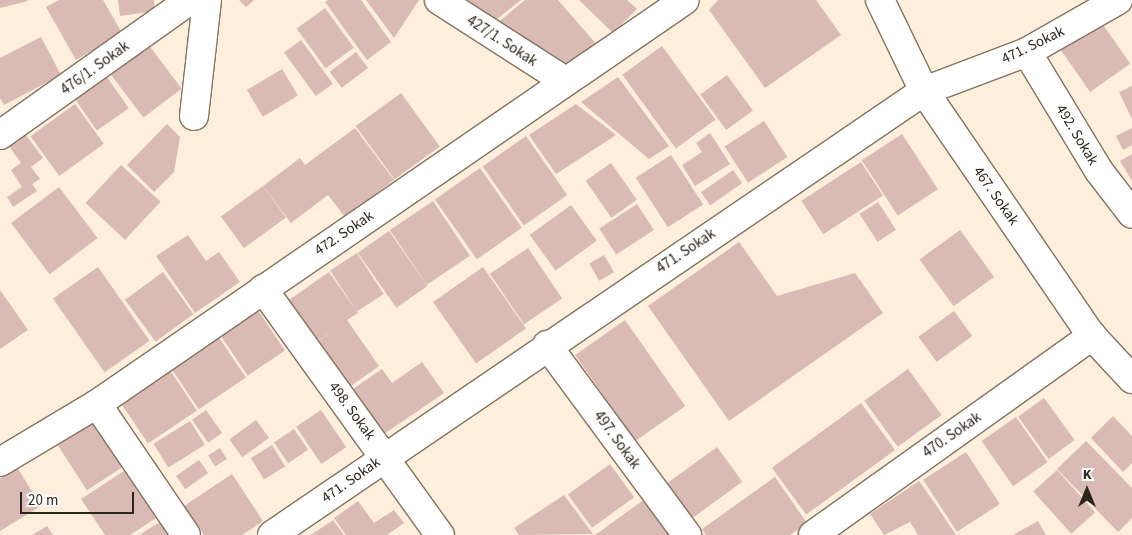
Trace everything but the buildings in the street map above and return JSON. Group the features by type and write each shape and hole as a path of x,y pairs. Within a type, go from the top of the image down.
{"street":[{"name":"476/1. Sokak","path":"0,136 190,0"},
{"path":"194,116 207,0"},
{"name":"427/1. Sokak","path":"438,0 565,81"},
{"name":"472. Sokak","path":"0,462 96,404 685,0"},
{"name":"467. Sokak","path":"880,0 924,91 1092,336 1132,379"},
{"name":"471. Sokak","path":"272,535 547,345 924,91 1027,52 1118,0"},
{"name":"492. Sokak","path":"1027,52 1099,171 1132,214"},
{"name":"498. Sokak","path":"263,289 440,535"},
{"name":"470. Sokak","path":"813,535 1092,336"},
{"name":"497. Sokak","path":"547,345 687,535"},
{"path":"96,404 186,535"}]}
